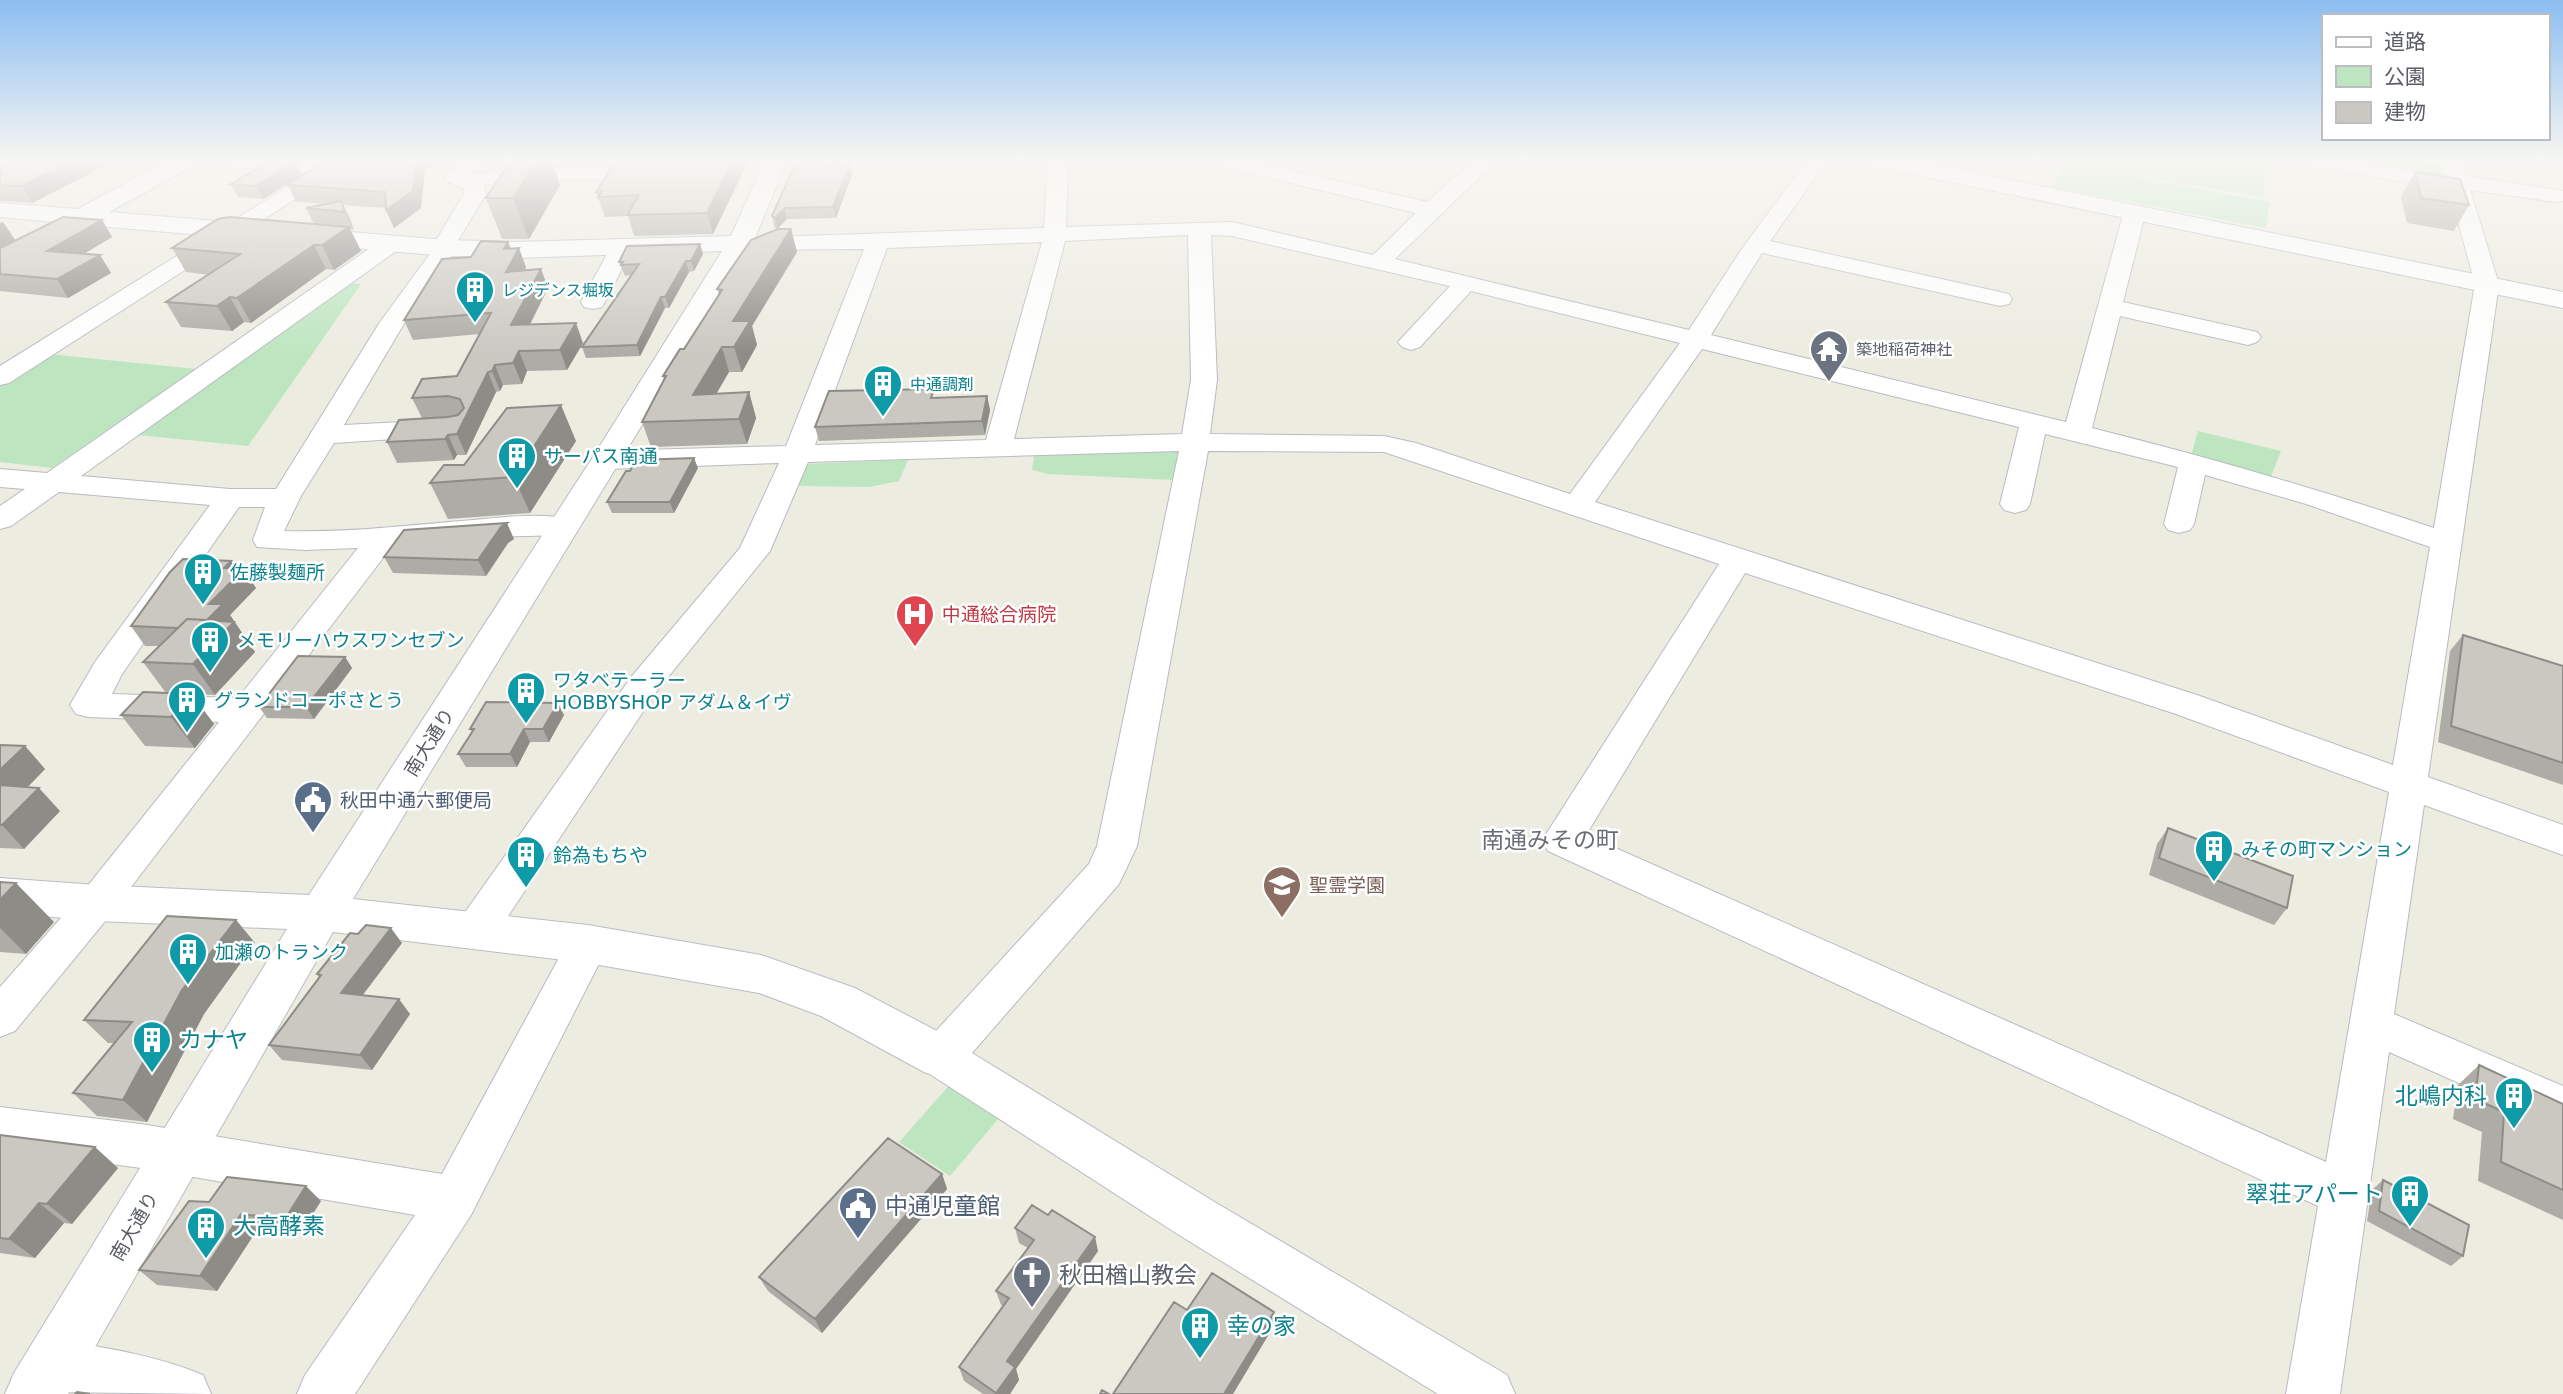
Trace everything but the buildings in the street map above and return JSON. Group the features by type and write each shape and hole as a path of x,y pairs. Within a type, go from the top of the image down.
{"street":[{"path":"0,261 65,225"},
{"path":"175,225 391,244 515,250 878,242 1199,228 1232,229 1466,283 2194,461 2316,498 2445,542"},
{"path":"0,377 242,225"},
{"path":"456,225 446,242 446,248 376,348 286,498 267,533 268,540 299,542 475,527 565,526"},
{"name":"南大通り","path":"44,1380 321,913 607,460 740,243 748,225"},
{"path":"998,446 1055,225"},
{"path":"1378,263 1416,225"},
{"path":"1577,506 1695,340 1771,225"},
{"path":"2077,432 2131,225"},
{"path":"2185,225 2563,300"},
{"path":"2313,1394 2487,284 2469,225"},
{"path":"941,1057 1105,873 1117,846 1195,442 1204,380 1199,228"},
{"path":"476,930 645,684 754,551 797,454 878,242"},
{"path":"0,520 391,244"},
{"path":"1756,245 2000,299"},
{"path":"593,302 622,247"},
{"path":"1411,342 1466,283"},
{"path":"2110,307 2248,337"},
{"path":"2015,504 2034,422"},
{"path":"324,435 457,427"},
{"path":"607,460 998,446 1195,442 1384,444 1406,449 1737,561 2185,704 2563,840"},
{"path":"2179,524 2194,461"},
{"path":"0,478 230,498 286,498"},
{"path":"230,498 107,670 88,705 249,711"},
{"path":"0,1017 97,902 385,536"},
{"path":"1737,561 1562,841 2343,1193"},
{"path":"0,895 321,913 588,944 761,974 838,1002 941,1057 1196,1218 1488,1394"},
{"path":"324,1394 454,1199 588,944"},
{"path":"2371,1024 2563,1108"},
{"path":"0,1128 57,1133 454,1199"},
{"path":"44,1380 119,1376 184,1394"}],"green space":[{"path":"338,283 361,284 248,446 127,434"},
{"path":"48,354 196,369 52,468 0,462 0,383"},
{"path":"2198,431 2281,451 2270,479 2191,456"},
{"path":"1179,451 1174,480 1048,474 1032,470 1034,456"},
{"path":"908,460 899,481 869,487 798,486 803,464"},
{"path":"954,1080 1005,1111 950,1176 899,1142"}],"place":[{"name":"レジデンス堀坂","path":"475,324"},
{"name":"築地稲荷神社","path":"1829,383"},
{"name":"中通調剤","path":"883,418"},
{"name":"サーパス南通","path":"517,490"},
{"name":"佐藤製麺所","path":"203,606"},
{"name":"中通総合病院","path":"915,648"},
{"name":"メモリーハウスワンセブン","path":"210,674"},
{"name":"ワタベテーラー HOBBYSHOP アダム＆イヴ","path":"526,725"},
{"name":"グランドコーポさとう","path":"187,734"},
{"name":"秋田中通六郵便局","path":"313,834"},
{"name":"みその町マンション","path":"2214,883"},
{"name":"鈴為もちや","path":"526,889"},
{"name":"聖霊学園","path":"1282,919"},
{"name":"加瀬のトランク","path":"188,986"},
{"name":"カナヤ","path":"152,1074"},
{"name":"北嶋内科","path":"2514,1130"},
{"name":"翠荘アパート","path":"2410,1228"},
{"name":"中通児童館","path":"858,1240"},
{"name":"大高酵素","path":"206,1260"},
{"name":"秋田楢山教会","path":"1032,1309"},
{"name":"幸の家","path":"1200,1360"}],"district":[{"name":"南通みその町","path":"1550,840"}]}
